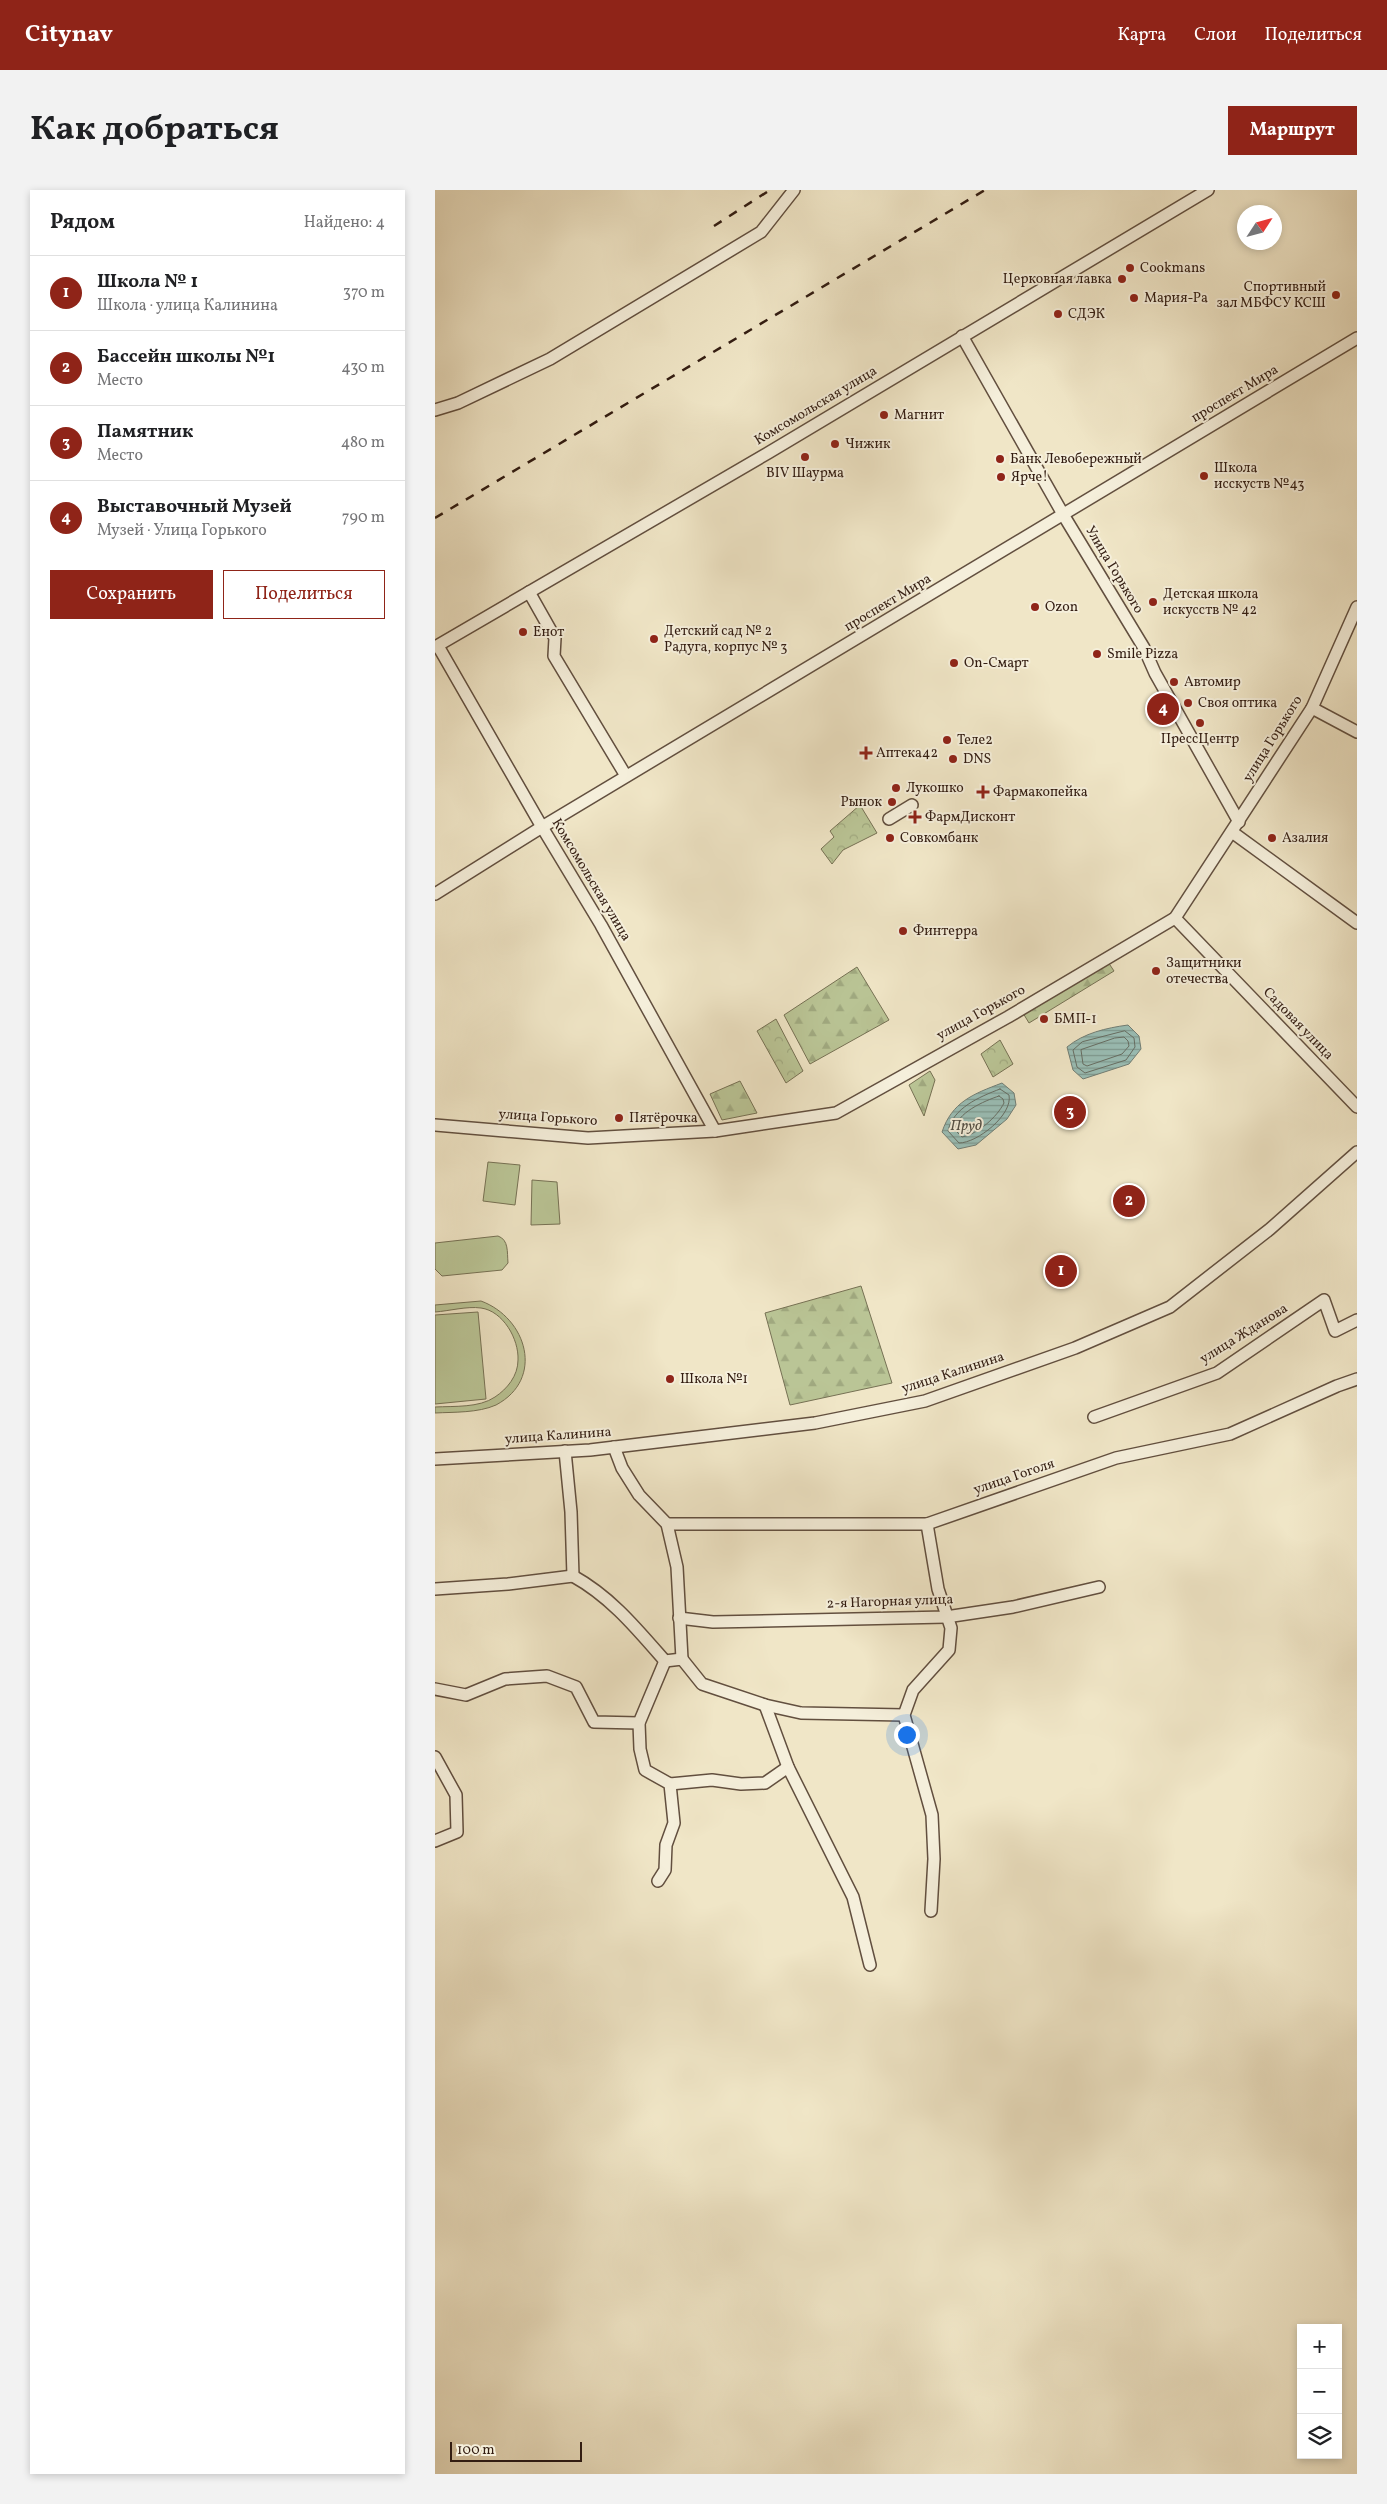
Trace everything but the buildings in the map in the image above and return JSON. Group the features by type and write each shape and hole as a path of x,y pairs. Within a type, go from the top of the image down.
{"street":[{"path":"435,410 458,404 550,359 761,232 794,190"},
{"name":"Комсомольская улица","path":"715,1131 601,924 437,647 1208,190"},
{"name":"Улица Горького","path":"962,336 1064,516 1144,648 1155,673 1239,822"},
{"name":"проспект Мира","path":"435,894 626,776 1064,516 1357,338"},
{"path":"529,592 555,638 554,656 626,776"},
{"name":"улица Горького","path":"435,1125 588,1138 715,1131 836,1113 1007,1017 1175,918 1312,708 1357,607"},
{"path":"1312,708 1357,732"},
{"path":"889,819 913,805"},
{"path":"1232,832 1357,923"},
{"name":"Садовая улица","path":"1175,918 1357,1107"},
{"name":"улица Калинина","path":"435,1459 565,1452 614,1447 815,1423 916,1402 1075,1348 1170,1307 1270,1229 1357,1152"},
{"name":"улица Жданова","path":"1094,1417 1217,1373 1324,1300 1335,1331 1357,1320"},
{"name":"улица Гоголя","path":"667,1524 927,1524 1116,1458 1229,1434 1357,1379"},
{"path":"614,1447 622,1468 639,1495 667,1524 677,1567 682,1659 703,1684 765,1705 801,1713 904,1715"},
{"path":"565,1452 571,1512 573,1576"},
{"path":"927,1524 938,1589 951,1628 949,1650 913,1690 904,1715 932,1815 934,1859 931,1911"},
{"path":"435,1590 573,1576 593,1587 625,1615 665,1661"},
{"name":"2-я Нагорная улица","path":"679,1618 713,1622 946,1617 1013,1607 1099,1587"},
{"path":"665,1661 682,1659"},
{"path":"665,1661 639,1722 640,1749 645,1770 670,1784 712,1780 741,1784 765,1783 788,1767"},
{"path":"435,1688 466,1695 505,1679 547,1676 576,1687 594,1722 639,1722"},
{"path":"765,1705 788,1767 853,1897 870,1965"},
{"path":"435,1757 456,1796 457,1832 435,1841"},
{"path":"658,1881 665,1870 665,1845 674,1823 670,1784"}],"green space":[{"path":"860,805 877,833 843,850 832,864 821,849 834,837 830,831"},
{"path":"1108,962 1114,971 1029,1023 1023,1013"},
{"path":"857,967 889,1020 810,1064 784,1015"},
{"path":"776,1019 803,1071 786,1083 757,1031"},
{"path":"1000,1040 1013,1064 993,1077 981,1054"},
{"path":"930,1071 935,1080 924,1116 909,1085"},
{"path":"740,1081 757,1113 722,1120 710,1094"},
{"path":"488,1162 520,1165 515,1205 483,1201"},
{"path":"532,1180 557,1182 560,1224 531,1225"},
{"path":"498,1236 506,1243 507,1251 508,1263 502,1270 442,1276 435,1269 435,1243"},
{"path":"861,1286 892,1383 790,1405 765,1313"},
{"path":"481,1301 497,1309 510,1321 519,1335 524,1350 525,1365 521,1380 511,1394 489,1408 474,1411 435,1413 435,1407 466,1406 489,1401 508,1386 514,1377 518,1366 516,1343 508,1327 496,1314 481,1308 435,1312 435,1305"},
{"path":"478,1312 486,1399 435,1404 435,1315"}],"water":[{"path":"1128,1025 1139,1036 1141,1049 1129,1064 1083,1079 1073,1070 1067,1047 1081,1038 1096,1032"},
{"name":"Пруд","path":"1002,1083 1014,1093 1016,1105 1007,1119 976,1145 958,1149 942,1132 952,1113 973,1095"}],"railway":[{"path":"714,226 770,190"},
{"path":"435,518 985,190"}],"place":[{"name":"Cookmans","path":"1130,268"},
{"name":"Церковная лавка","path":"1122,279"},
{"name":"Спортивный зал МБФСУ КСШ","path":"1336,295"},
{"name":"Мария-Ра","path":"1134,298"},
{"name":"СДЭК","path":"1058,314"},
{"name":"Магнит","path":"884,415"},
{"name":"Чижик","path":"835,444"},
{"name":"BIV Шаурма","path":"805,457"},
{"name":"Банк Левобережный","path":"1000,459"},
{"name":"Школа исскуств №43","path":"1204,476"},
{"name":"Ярче!","path":"1001,477"},
{"name":"Детская школа искусств № 42","path":"1153,602"},
{"name":"Ozon","path":"1035,607"},
{"name":"Енот","path":"523,632"},
{"name":"Детский сад № 2 Радуга, корпус № 3","path":"654,639"},
{"name":"Smile Pizza","path":"1097,654"},
{"name":"On-Смарт","path":"954,663"},
{"name":"Автомир","path":"1174,682"},
{"name":"Своя оптика","path":"1188,703"},
{"name":"Выставочный Музей","path":"1163,709"},
{"name":"ПрессЦентр","path":"1200,723"},
{"name":"Теле2","path":"947,740"},
{"name":"Аптека42","path":"866,753"},
{"name":"DNS","path":"953,759"},
{"name":"Лукошко","path":"896,788"},
{"name":"Фармакопейка","path":"983,792"},
{"name":"Рынок","path":"892,802"},
{"name":"ФармДисконт","path":"915,817"},
{"name":"Совкомбанк","path":"890,838"},
{"name":"Азалия","path":"1272,838"},
{"name":"Финтерра","path":"903,931"},
{"name":"Защитники отечества","path":"1156,971"},
{"name":"БМП-1","path":"1044,1019"},
{"name":"Памятник","path":"1070,1112"},
{"name":"Пятёрочка","path":"619,1118"},
{"name":"Бассейн школы №1","path":"1129,1201"},
{"name":"Школа № 1","path":"1061,1271"},
{"name":"Школа №1","path":"670,1379"}]}
